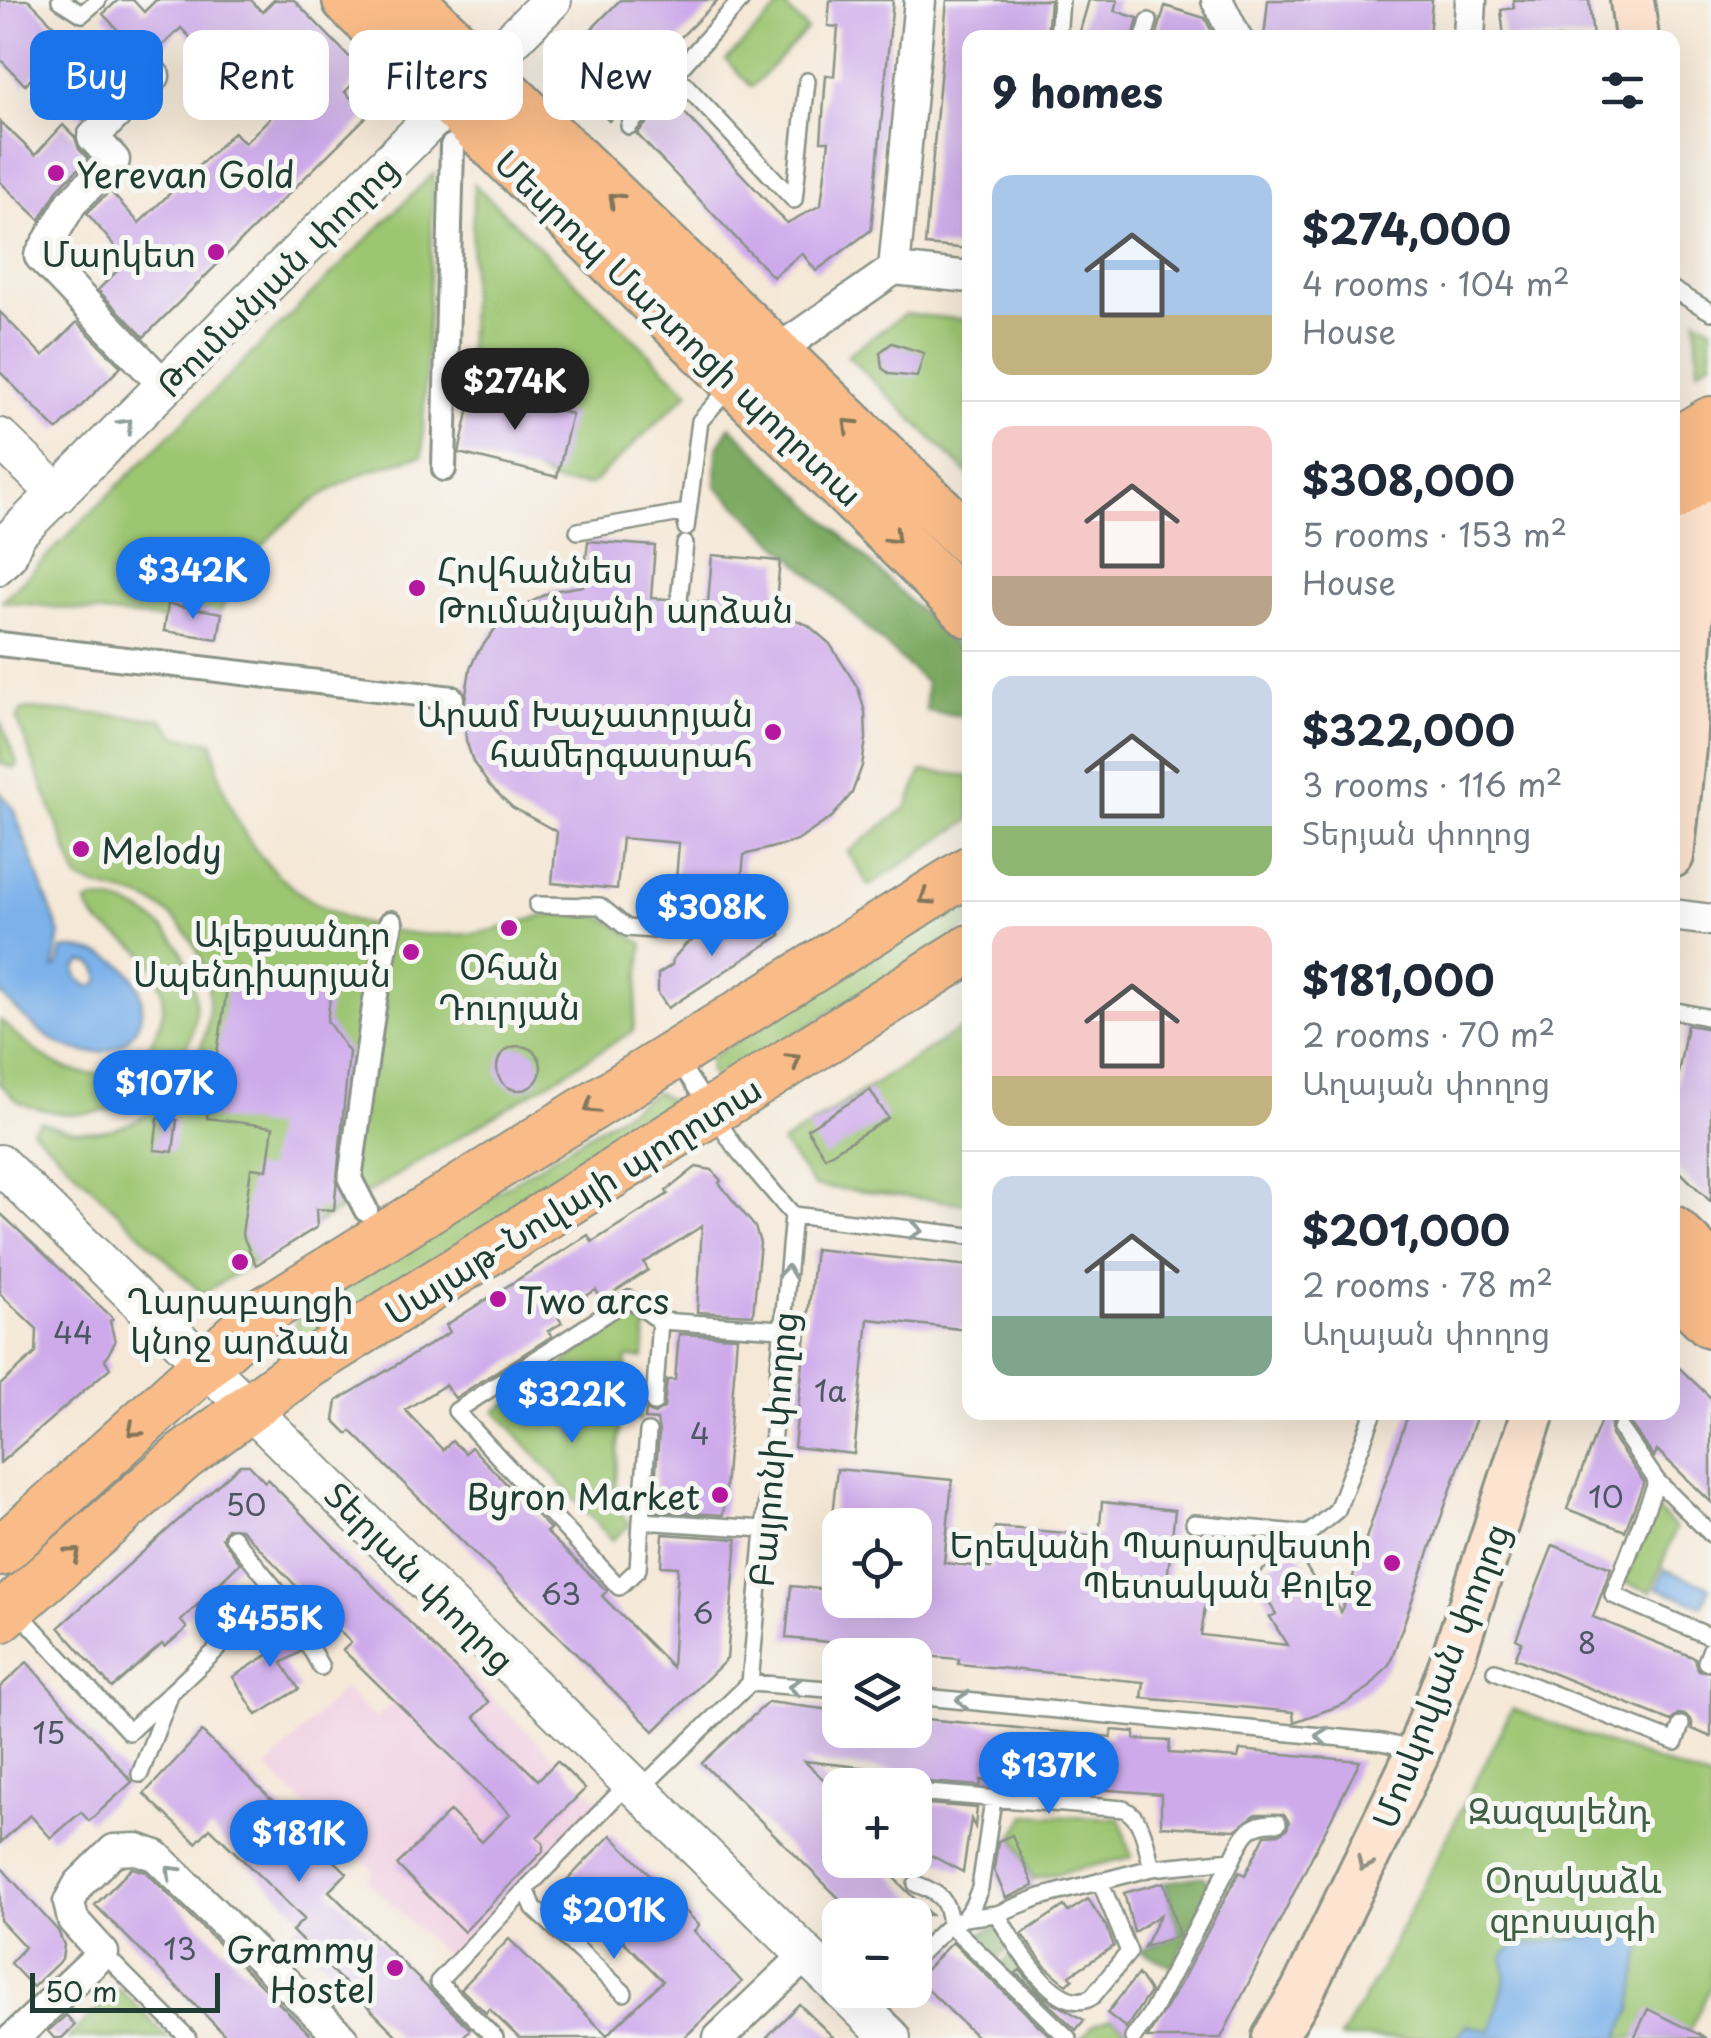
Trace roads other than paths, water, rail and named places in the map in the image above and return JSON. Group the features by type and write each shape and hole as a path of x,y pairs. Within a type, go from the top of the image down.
{"highway":[{"name":"Մեսրոպ Մաշտոցի պողոտա","path":"348,0 380,30"},
{"name":"Մեսրոպ Մաշտոցի պողոտա","path":"409,0 424,30"},
{"name":"Մեսրոպ Մաշտոցի պողոտա","path":"477,120 755,366 962,534"},
{"name":"Մեսրոպ Մաշտոցի պողոտա","path":"755,366 962,603"},
{"path":"1680,1239 1711,1270"},
{"path":"1680,1292 1711,1322"}],"main road":[{"path":"1632,0 1636,30"},
{"path":"1680,823 1698,749 1691,459"},
{"name":"Սայաթ-Նովայի պողոտա","path":"0,1552 265,1311 962,875"},
{"name":"Սայաթ-Նովայի պողոտա","path":"7,1612 184,1456 248,1406 324,1354 962,954"},
{"name":"Մոսկովյան փողոց","path":"1274,2038 1302,1990 1418,1752 1530,1420"}],"street":[{"name":"Թումանյան փողոց","path":"523,34 552,0"},
{"path":"894,269 920,0"},
{"path":"1217,0 1232,30"},
{"path":"1470,30 1472,0"},
{"path":"110,120 93,137 114,160 72,202 40,256 165,386"},
{"name":"Թումանյան փողոց","path":"0,550 165,386 446,120"},
{"path":"444,470 460,120"},
{"path":"755,366 894,269 962,276"},
{"path":"0,438 47,505"},
{"path":"0,644 452,698"},
{"path":"1680,916 1711,920"},
{"path":"366,1210 350,1179 375,1000 391,923"},
{"name":"Տերյան փողոց","path":"0,1164 822,1967"},
{"path":"14,2038 103,1954 73,1920 69,1902 80,1884 114,1850 137,1849 156,1856 342,2038"},
{"path":"734,2029 806,1955"},
{"name":"Տերյան փողոց","path":"867,2008 892,2038"}],"lane":[{"path":"60,0 82,14 98,0"},
{"path":"687,61 741,0"},
{"path":"1059,30 1061,0"},
{"path":"1146,30 1149,20"},
{"path":"687,87 794,200 807,81"},
{"path":"629,126 634,120"},
{"path":"1680,294 1711,312"},
{"path":"679,600 700,421 755,366"},
{"path":"0,577 16,561 47,505"},
{"path":"578,531 686,528"},
{"path":"537,905 600,906 627,928 654,930"},
{"path":"1680,1012 1711,1018"},
{"path":"674,1055 734,1147 793,1215 962,1235"},
{"name":"Բայրոնի փողոց","path":"750,1683 793,1215"},
{"path":"648,1432 638,1569 620,1586 456,1412 630,1299 660,1321 781,1329"},
{"path":"654,1404 660,1321"},
{"path":"1194,1523 1308,1534 1337,1510 1366,1420"},
{"path":"1621,1429 1657,1481 1711,1534"},
{"path":"1657,1481 1613,1594 1711,1637"},
{"path":"641,1521 764,1529"},
{"path":"232,1537 278,1592 321,1667"},
{"path":"7,1612 129,1732 278,1592"},
{"path":"1496,1670 1675,1742 1681,1725"},
{"path":"495,2038 438,1982 526,1889 750,1683 822,1689"},
{"path":"140,1774 172,1692"},
{"path":"932,1698 1382,1742 1418,1752"},
{"path":"932,1794 1124,1809 1134,1814 1140,1824 1152,1868"},
{"path":"932,1943 957,1922 980,1888 993,1800"},
{"path":"1133,2038 1152,2012 1245,1832 1254,1824 1278,1823"},
{"path":"957,1922 1152,1868 1232,1860"},
{"path":"997,1914 1025,1960 1064,2000 1084,2002 1129,1952 1100,1881"},
{"path":"916,1884 944,1898 957,1922 1068,2038"},
{"path":"526,1889 534,1908 624,1993"},
{"path":"103,1954 188,2038"}],"water":[{"path":"0,792 13,808 60,934 54,968 58,967 62,950 100,954 124,967 137,984 142,1004 138,1024 127,1040 109,1050 86,1052 50,1038 0,993","holes":["86,962 98,971 96,986 88,986 78,978 76,968"]},
{"path":"566,1378 597,1423 577,1437 546,1392"},
{"path":"1664,1569 1710,1587 1702,1606 1657,1588"},
{"path":"1643,1931 1632,2010 1618,2038 1457,2038 1467,2025 1491,2031 1506,1977 1503,1954 1516,1945"}],"place":[{"name":"Yerevan Gold","path":"56,173"},
{"name":"Մարկետ","path":"216,252"},
{"name":"Հովհաննես Թումանյանի արձան","path":"417,588"},
{"name":"Արամ Խաչատրյան համերգասրահ","path":"773,732"},
{"name":"Melody","path":"81,849"},
{"name":"Օհան Դուրյան","path":"509,928"},
{"name":"Ալեքսանդր Սպենդիարյան","path":"411,952"},
{"name":"Ղարաբաղցի կնոջ արձան","path":"240,1262"},
{"name":"Two arcs","path":"498,1299"},
{"name":"Byron Market","path":"720,1495"},
{"name":"Երեվանի Պարարվեստի Պետական Քոլեջ","path":"1392,1563"},
{"name":"Grammy Hostel","path":"395,1968"}],"park label":[{"name":"Զազալենդ","path":"1559,1809"},
{"name":"Օղակաձև զբոսայգի","path":"1573,1898"}]}
